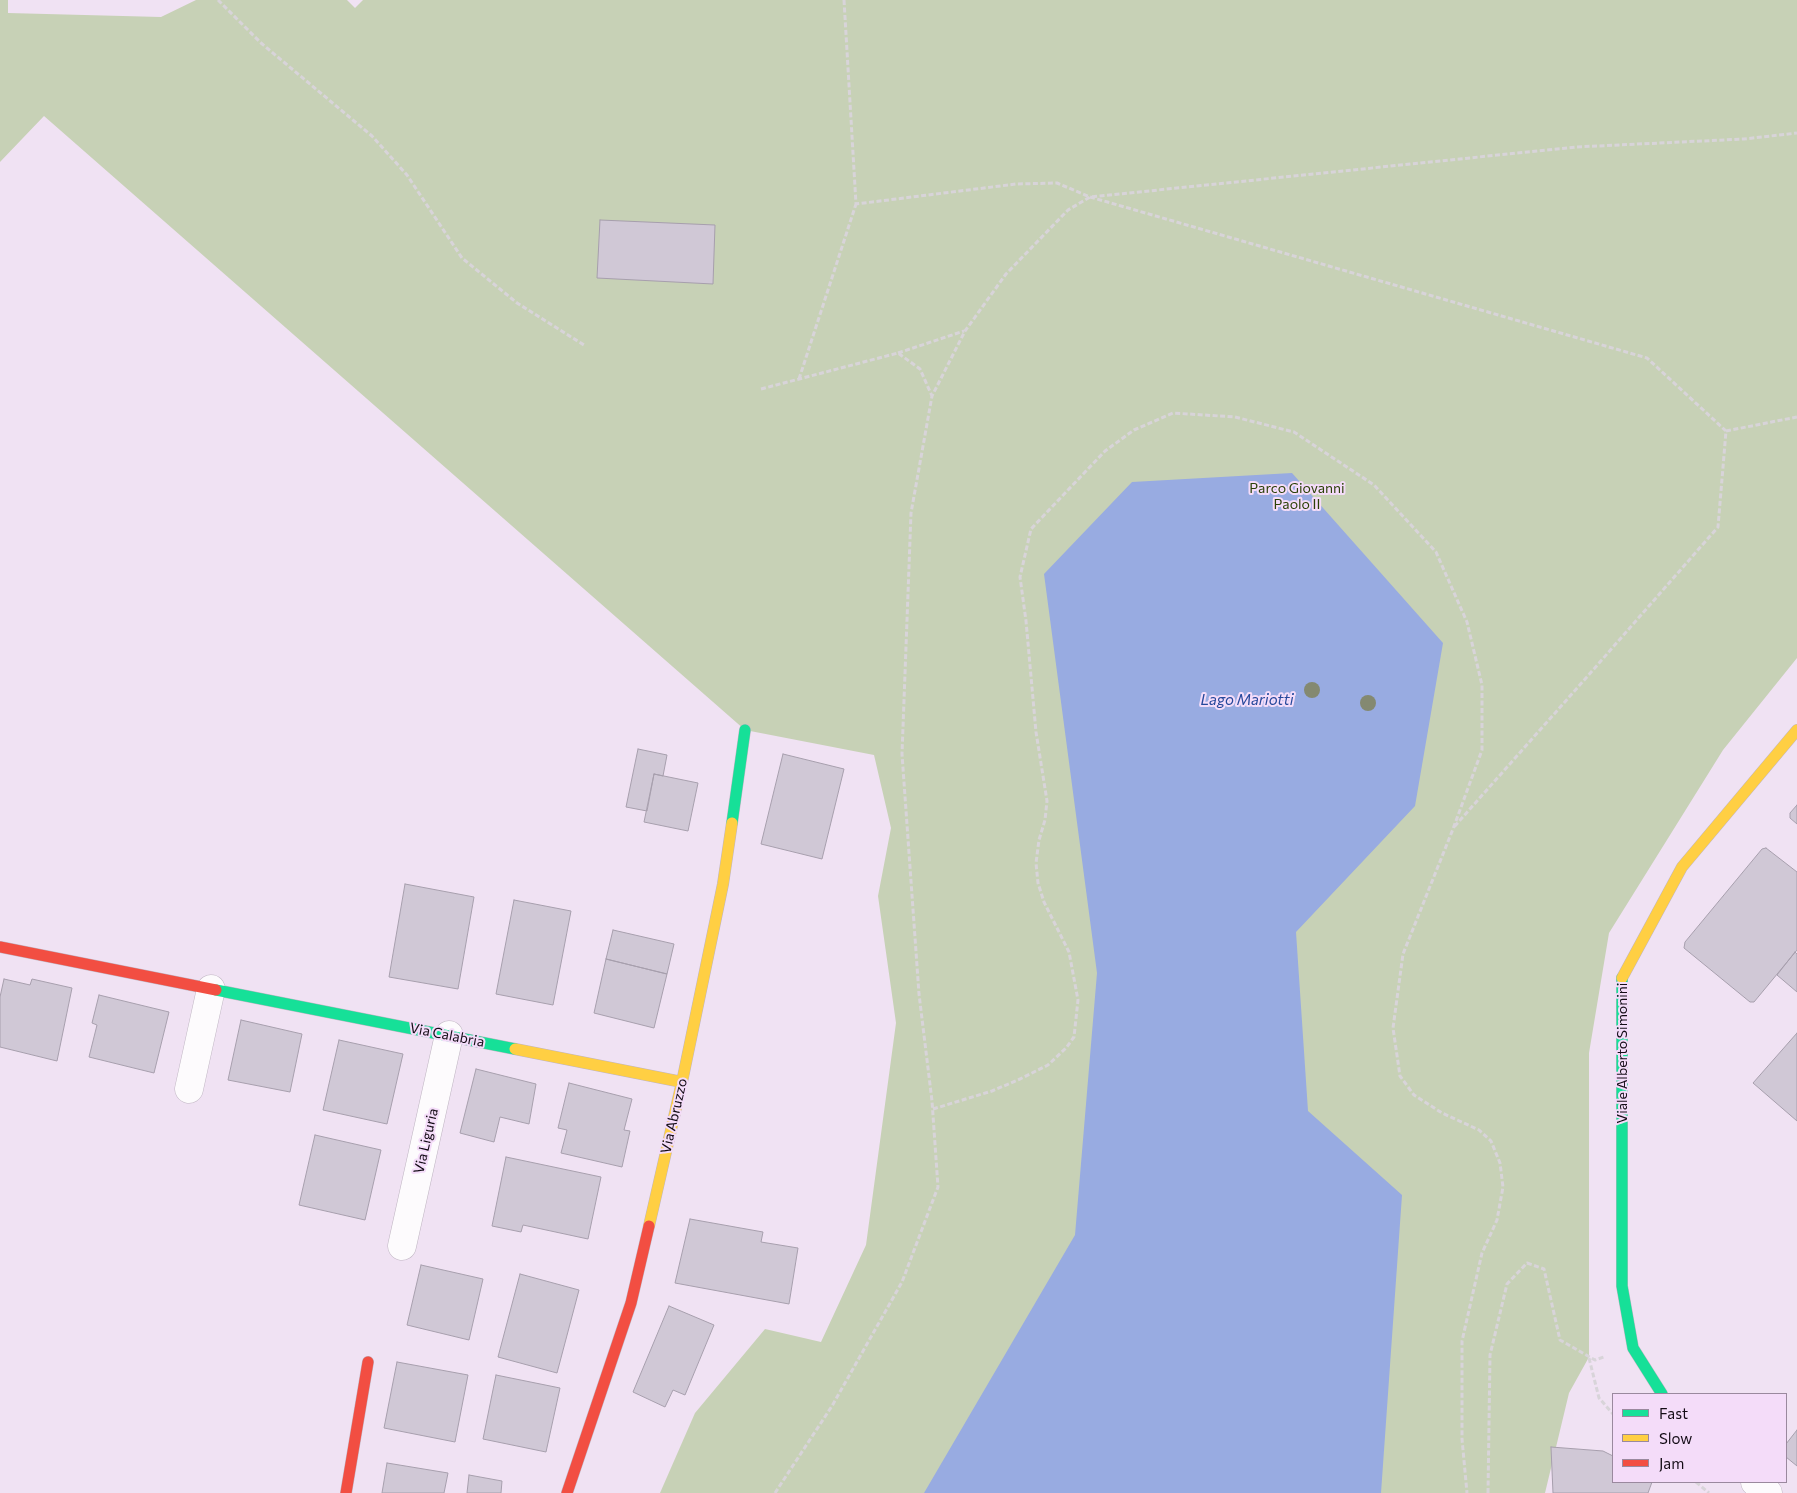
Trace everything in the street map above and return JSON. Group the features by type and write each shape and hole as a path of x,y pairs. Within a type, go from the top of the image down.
{"street":[{"name":"Via Abruzzo","path":"567,1493 631,1303 682,1082 723,884 746,730"},
{"name":"Viale Alberto Simonini","path":"1661,1393 1633,1348 1622,1286 1622,976 1682,867 1797,730"},
{"name":"Via Calabria","path":"0,947 682,1082"},
{"path":"189,1089 212,989"},
{"name":"Via Liguria","path":"402,1246 449,1035"},
{"path":"346,1493 368,1362"},
{"path":"1756,1483 1768,1493"}],"path":[{"path":"218,0 261,43 372,136 407,175 462,258 517,303 584,345"},
{"path":"798,380 856,204 844,0"},
{"path":"774,1493 832,1406 902,1282 938,1187 933,1109 919,994 902,754 912,513 932,396 965,331 1006,274 1068,210 1090,197 1576,147 1744,139 1797,133"},
{"path":"856,204 1024,184 1057,183 1090,197 1646,358 1726,431"},
{"path":"761,389 898,353 965,331"},
{"path":"898,353 920,369 932,396"},
{"path":"933,1109 992,1091 1048,1065 1066,1048 1074,1036 1078,1000 1069,952 1044,902 1038,883 1036,863 1039,840 1046,820 1047,801 1036,732 1020,577 1031,529 1105,451 1134,430 1173,413 1235,417 1294,432 1374,485 1436,552 1467,622 1482,685 1482,750 1403,954 1393,1028 1400,1076 1414,1095 1442,1113 1480,1130 1491,1141 1500,1163 1502,1187 1497,1220 1482,1253 1462,1341 1462,1439 1467,1493"},
{"path":"1726,431 1797,417"},
{"path":"1453,829 1718,527 1726,431"},
{"path":"1488,1493 1490,1355 1507,1284 1527,1263 1544,1269 1560,1340 1595,1360 1633,1348"},
{"path":"1589,1357 1599,1398 1612,1413"},
{"path":"1697,1483 1709,1493"}],"green space":[{"name":"Parco Giovanni Paolo II","path":"0,0 8,0 8,13 161,17 196,0 347,0 355,8 363,0 1797,0 1797,658 1723,750 1609,933 1589,1053 1589,1357 1569,1393 1545,1493 660,1493 695,1413 765,1329 821,1342 866,1245 896,1023 878,896 891,828 874,755 745,730 44,116 0,162"}],"water":[{"name":"Lago Mariotti","path":"1292,473 1443,643 1415,806 1296,932 1308,1111 1402,1195 1381,1493 924,1493 1075,1235 1097,973 1044,574 1132,482"}],"building":[{"path":"600,220 715,225 713,284 597,278"},
{"path":"638,749 667,755 663,776 654,774 647,811 626,807"},
{"path":"783,754 844,769 822,859 761,844"},
{"path":"654,774 698,783 688,831 644,822"},
{"path":"1797,805 1797,824 1790,818 1790,813"},
{"path":"1766,848 1797,872 1797,950 1754,1002 1750,1002 1684,948 1685,942 1762,849"},
{"path":"405,884 474,897 458,989 389,977"},
{"path":"514,900 571,911 553,1005 496,994"},
{"path":"613,930 674,944 667,974 606,959"},
{"path":"1795,952 1797,954 1797,992 1777,975"},
{"path":"606,959 667,974 654,1028 594,1013"},
{"path":"4,979 30,985 32,979 72,988 57,1061 0,1047 0,997"},
{"path":"99,995 169,1012 154,1073 89,1057 97,1025 92,1023"},
{"path":"241,1020 302,1034 290,1092 228,1080"},
{"path":"1797,1033 1797,1121 1753,1083"},
{"path":"339,1040 403,1054 387,1124 323,1110"},
{"path":"476,1069 536,1084 529,1124 500,1117 494,1142 460,1133"},
{"path":"569,1083 632,1099 624,1130 630,1131 622,1167 561,1153 567,1130 558,1128"},
{"path":"315,1135 381,1150 365,1220 299,1205"},
{"path":"506,1157 601,1177 588,1239 523,1225 521,1232 492,1226"},
{"path":"690,1219 763,1232 761,1242 798,1248 789,1304 675,1283"},
{"path":"421,1265 483,1279 469,1340 407,1325"},
{"path":"520,1274 579,1290 557,1373 498,1357"},
{"path":"669,1306 714,1325 685,1395 673,1390 665,1407 633,1392"},
{"path":"397,1362 468,1375 455,1442 384,1428"},
{"path":"496,1375 560,1388 546,1452 483,1439"},
{"path":"1797,1430 1797,1466 1787,1458 1787,1443"},
{"path":"1551,1447 1603,1451 1612,1456 1612,1483 1652,1483 1648,1493 1553,1493"},
{"path":"387,1463 448,1473 444,1493 382,1493"},
{"path":"469,1475 502,1481 501,1493 467,1493"}],"traffic: fast":[{"path":"732,823 745,730"},
{"path":"1622,978 1622,1286 1633,1348 1661,1393"},
{"path":"216,990 515,1049"}],"traffic: slow":[{"path":"1622,978 1682,867 1797,730"},
{"path":"649,1226 682,1082 723,884 732,823"},
{"path":"515,1049 682,1082"}],"traffic: jam":[{"path":"0,947 216,990"},
{"path":"567,1493 631,1303 649,1226"},
{"path":"346,1493 368,1362"}]}
